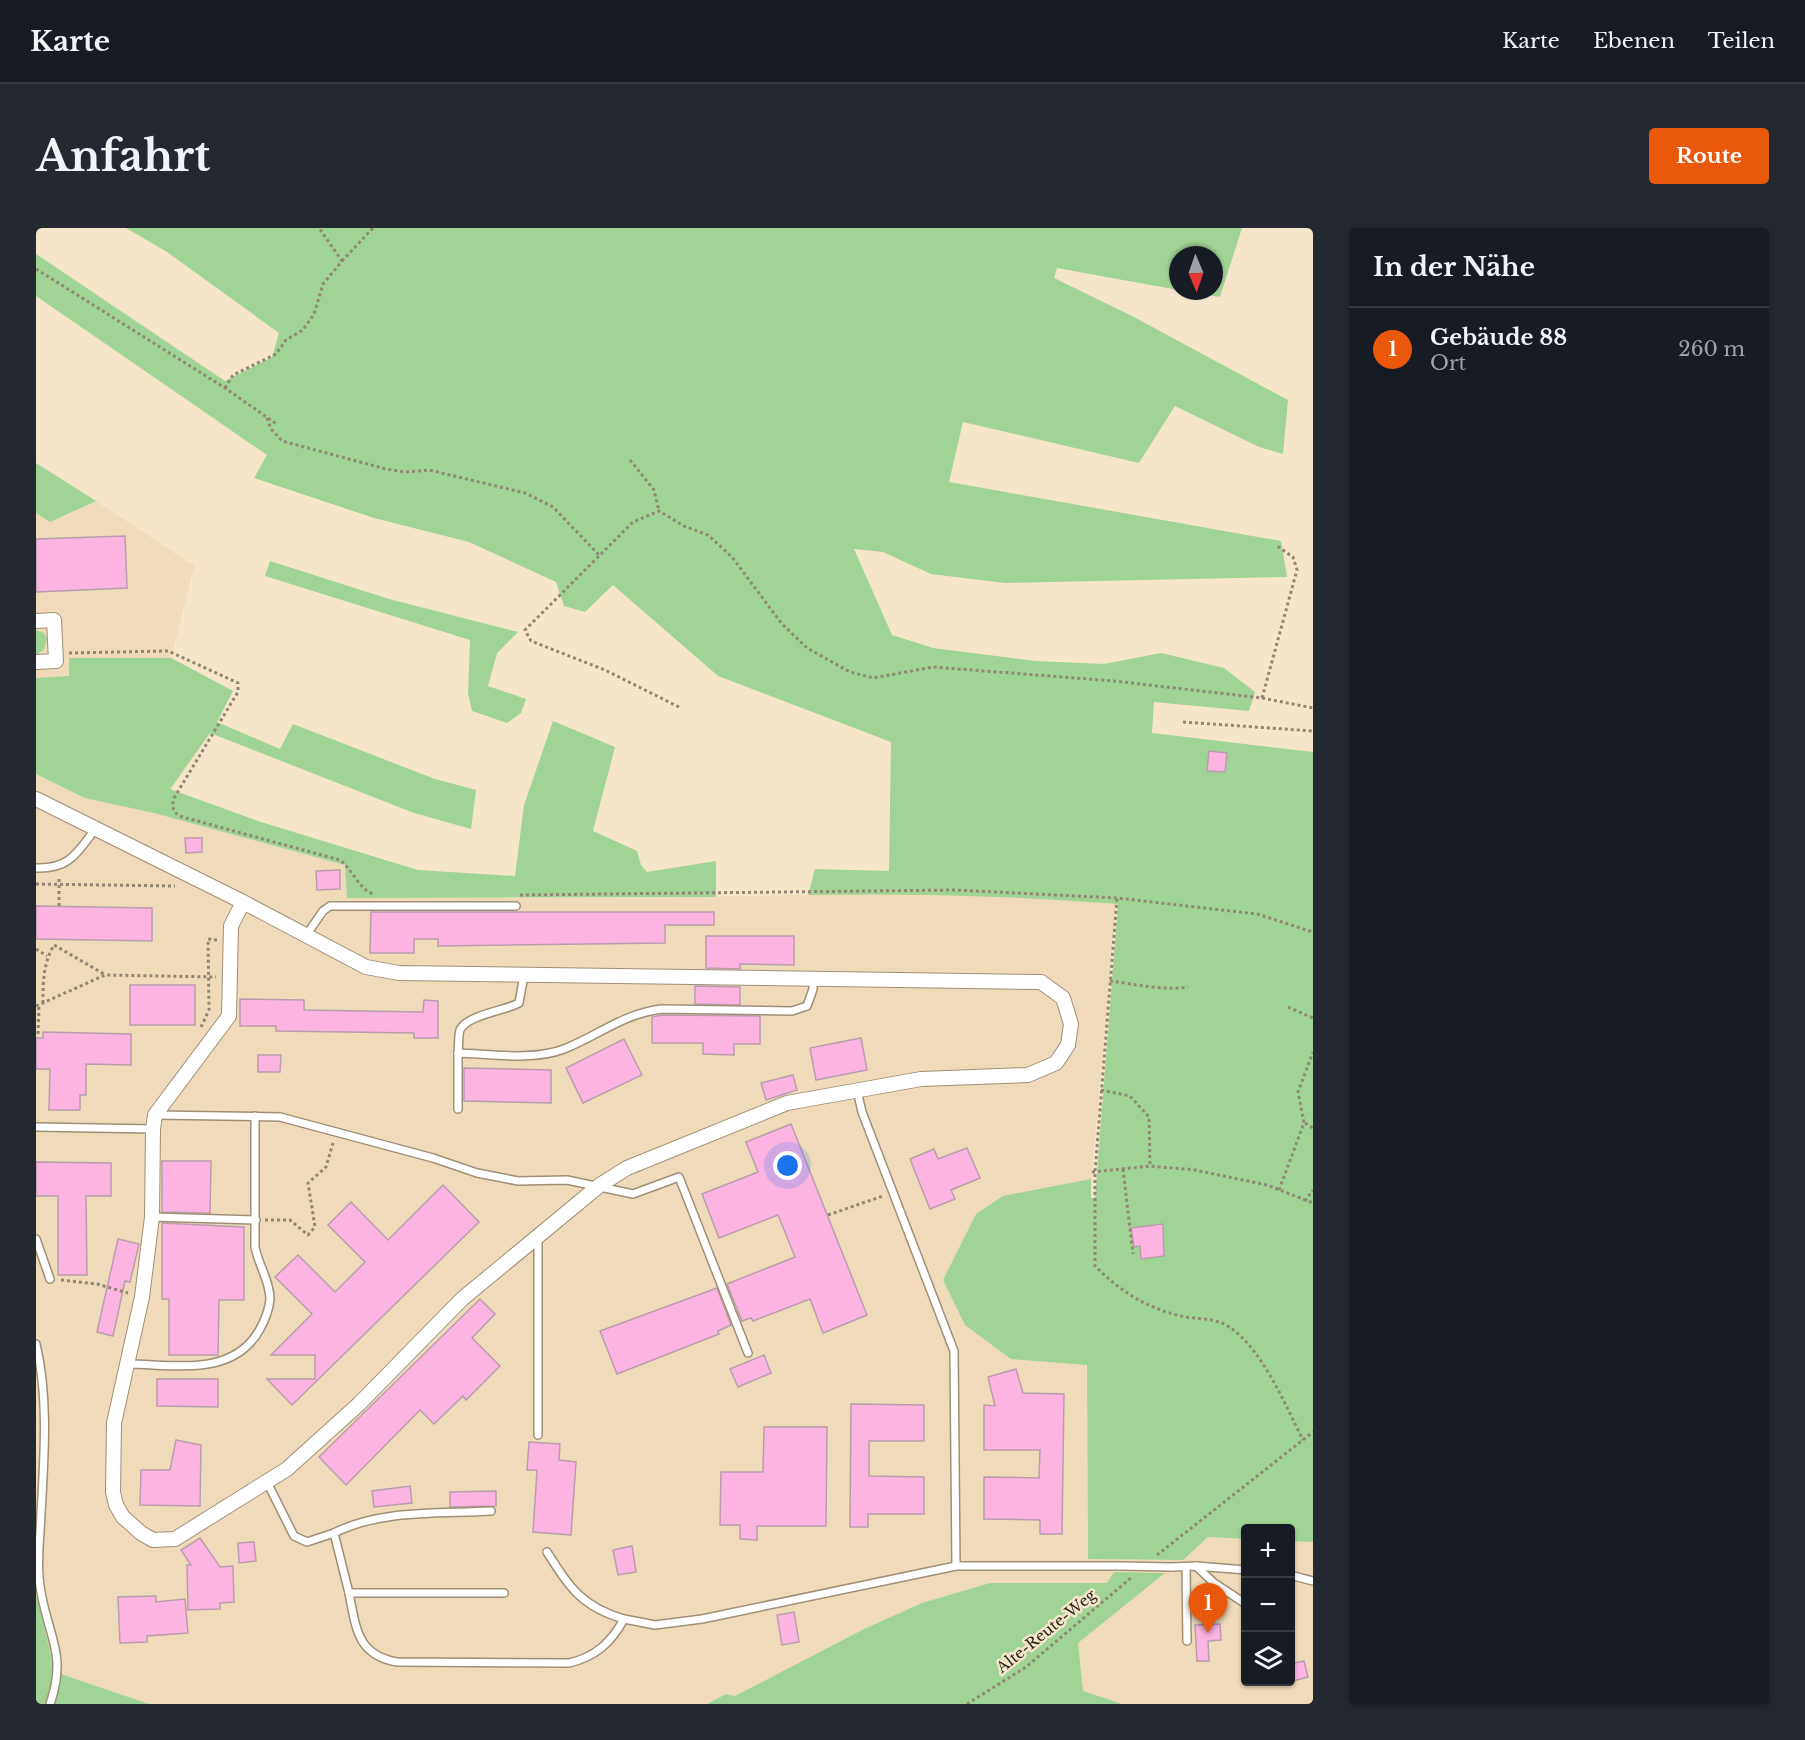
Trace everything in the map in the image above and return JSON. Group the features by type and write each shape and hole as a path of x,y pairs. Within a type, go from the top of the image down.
{"street":[{"path":"36,621 54,620 56,653 56,661 36,662"},
{"path":"36,799 96,828 307,934 366,967 399,973 1041,982 1063,998 1071,1024 1068,1045 1056,1063 1028,1075 921,1079 787,1103 627,1168 600,1185 462,1299 359,1404 287,1468 175,1539 153,1540 123,1517 116,1505 113,1492 114,1423 142,1297 152,1217 154,1122 230,1016 231,926 243,902"}],"lane":[{"path":"36,868 59,867 76,855 96,828"},
{"path":"307,934 323,911 330,906 516,906"},
{"path":"458,1108 460,1031 468,1021 505,1011 519,1003 524,987 524,975"},
{"path":"458,1053 538,1054 563,1049 609,1024 640,1012 661,1009 792,1011 807,1006 813,989 813,978"},
{"path":"857,1090 862,1112 954,1351 956,1566"},
{"path":"127,1364 220,1363 240,1354 256,1335 266,1317 270,1299 268,1283 259,1266 255,1247 255,1116"},
{"path":"36,1127 255,1116 280,1117 433,1158 477,1173 518,1181 567,1180 600,1185 617,1192 633,1194 680,1177 748,1353"},
{"path":"152,1217 256,1220"},
{"path":"538,1237 538,1435"},
{"path":"36,1239 50,1279"},
{"path":"36,1344 43,1386 44,1419 40,1591 59,1670 50,1704"},
{"path":"267,1482 294,1536 307,1542 355,1523 396,1515 491,1511"},
{"path":"334,1533 356,1630 366,1648 380,1659 398,1662 568,1664 586,1659 605,1646 624,1619"},
{"path":"547,1552 567,1584 582,1599 602,1612 656,1625 702,1619 956,1566 1197,1566 1241,1570"},
{"path":"1197,1566 1214,1583 1241,1601"},
{"path":"1186,1567 1187,1641"},
{"path":"1295,1576 1313,1581"},
{"path":"349,1593 504,1593"}],"path":[{"path":"319,228 342,261"},
{"path":"225,388 233,375 276,354 286,340 303,330 314,314 323,284 374,228"},
{"path":"36,269 225,388 278,425"},
{"path":"267,418 271,429 282,441 386,469 405,472 429,470 525,493 553,507 600,556"},
{"path":"630,460 654,490 658,511 684,526 708,535 732,557 782,624 807,648 850,672 873,678 933,667 1114,681 1262,698 1313,708"},
{"path":"658,511 633,522 525,630 531,641 605,670 679,707"},
{"path":"1262,698 1297,570 1293,557 1278,546"},
{"path":"56,653 168,651 238,683 238,692 174,798 172,806 174,812 179,816 340,860 351,868 370,894 381,894"},
{"path":"1183,722 1313,731"},
{"path":"59,867 59,906"},
{"path":"36,884 185,886"},
{"path":"518,895 955,890 1118,898 1257,914 1313,932"},
{"path":"1118,898 1093,1172 1095,1266 1132,1298 1159,1310 1221,1323 1239,1335 1268,1372 1303,1440"},
{"path":"200,1031 209,1010 208,939 221,940"},
{"path":"38,1034 43,975 47,956 54,945 105,975"},
{"path":"36,949 47,956"},
{"path":"39,1005 105,975 230,978"},
{"path":"1110,981 1147,984 1170,990 1188,987"},
{"path":"1288,1007 1313,1018"},
{"path":"1279,1190 1304,1123 1298,1092 1313,1052"},
{"path":"1101,1090 1130,1096 1149,1117 1150,1166"},
{"path":"1304,1123 1313,1128"},
{"path":"256,1220 290,1220 308,1235 315,1227 308,1184 326,1167 336,1133"},
{"path":"1093,1172 1150,1166 1195,1170 1267,1185 1313,1203"},
{"path":"1123,1169 1133,1254"},
{"path":"1305,1201 1313,1190"},
{"path":"828,1215 892,1192"},
{"path":"50,1279 98,1284 142,1297"},
{"path":"1153,1558 1313,1432"},
{"name":"Alte-Reute-Weg","path":"967,1704 1026,1667 1137,1573"}],"shaded area":[{"path":"96,501 194,566 171,658 233,691 210,733 155,813 345,865 348,898 636,898 919,893 1033,897 1116,904 1092,1172 1086,1295 1088,1559 1183,1560 1208,1537 1241,1539 1241,1686 1295,1686 1295,1541 1313,1542 1313,1704 1052,1704 1062,1653 1163,1573 1115,1572 1107,1583 990,1583 922,1603 864,1629 735,1696 726,1694 707,1704 149,1704 55,1672 36,1593 36,513 50,522"}],"green space":[{"path":"126,228 1242,228 1223,288 1223,246 1169,246 1169,288 1057,268 1054,278 1132,316 1288,400 1283,454 1259,447 1175,406 1139,463 963,422 949,482 1281,541 1287,577 1005,583 931,574 883,552 854,549 892,635 933,648 1035,661 1104,664 1161,653 1224,668 1255,692 1249,711 1154,702 1152,733 1313,752 1313,1542 1295,1541 1295,1524 1241,1524 1241,1539 1208,1537 1183,1560 1088,1559 1087,1365 1011,1359 965,1325 943,1280 976,1214 1003,1196 1091,1179 1091,1198 1095,1198 1118,904 963,896 808,895 815,869 889,871 891,742 718,676 613,585 585,612 564,606 556,582 469,542 374,518 254,478 267,455 36,296 36,254 225,381 272,357 279,333 167,252"},
{"path":"36,463 96,501 50,522 36,513"},
{"path":"270,561 389,599 518,632 497,653 488,686 526,699 521,713 507,723 472,711 468,693 470,640 265,576"},
{"path":"36,630 44,633 47,639 44,649 36,655"},
{"path":"69,658 171,658 233,691 217,722 280,749 293,724 435,779 476,790 471,829 414,813 210,733 170,789 261,822 418,870 515,876 524,805 553,721 615,747 593,831 637,851 641,865 647,872 716,861 716,897 347,898 345,865 154,813 85,798 36,774 36,678 69,676"},
{"path":"1114,1572 1165,1573 1078,1643 1083,1691 1122,1704 707,1704 726,1694 735,1696 864,1629 922,1603 990,1583 1107,1583"},
{"path":"36,1593 55,1672 149,1704 36,1704"}],"building":[{"path":"125,536 127,588 36,592 36,539"},
{"path":"1209,751 1227,753 1225,772 1207,771"},
{"path":"185,838 202,838 202,852 186,853"},
{"path":"340,870 340,889 317,890 316,871"},
{"path":"36,906 152,908 152,941 36,939"},
{"path":"371,912 714,912 714,925 665,925 665,943 438,946 438,939 414,939 414,953 370,953"},
{"path":"706,936 794,936 794,965 740,964 740,969 706,968"},
{"path":"130,985 195,985 195,1025 130,1025"},
{"path":"695,986 740,987 740,1005 695,1004"},
{"path":"240,999 304,1000 304,1010 423,1012 424,1000 438,1001 438,1038 414,1038 414,1033 276,1031 276,1026 240,1026"},
{"path":"662,1015 760,1016 760,1044 734,1044 734,1055 703,1054 703,1043 652,1043 652,1017"},
{"path":"43,1032 131,1034 131,1065 86,1064 86,1095 80,1095 80,1110 49,1110 50,1069 36,1069 36,1038 43,1038"},
{"path":"861,1038 867,1070 816,1080 810,1048"},
{"path":"624,1039 642,1075 583,1103 566,1068"},
{"path":"258,1055 281,1055 280,1072 258,1072"},
{"path":"464,1068 551,1070 551,1103 464,1101"},
{"path":"793,1075 797,1090 766,1100 761,1083"},
{"path":"791,1124 867,1315 823,1333 810,1299 753,1321 751,1318 742,1321 727,1284 795,1257 778,1215 719,1238 702,1194 758,1172 746,1142"},
{"path":"967,1148 980,1178 951,1190 955,1199 930,1209 910,1159 934,1149 938,1159"},
{"path":"162,1161 211,1161 210,1213 162,1212"},
{"path":"36,1162 111,1163 111,1196 86,1196 87,1275 58,1275 58,1196 36,1196"},
{"path":"443,1185 479,1222 292,1405 267,1379 315,1379 315,1355 271,1355 312,1314 275,1277 298,1255 335,1292 365,1262 328,1225 351,1202 388,1240"},
{"path":"162,1223 244,1227 244,1300 219,1300 218,1355 169,1355 169,1299 162,1299"},
{"path":"1163,1224 1164,1256 1141,1259 1140,1246 1134,1247 1131,1228"},
{"path":"118,1239 139,1244 130,1282 125,1281 113,1336 97,1332"},
{"path":"717,1288 731,1325 718,1331 719,1334 617,1374 600,1331"},
{"path":"480,1299 495,1314 472,1338 500,1366 466,1400 463,1396 434,1424 420,1410 346,1485 319,1457"},
{"path":"764,1355 771,1373 738,1387 730,1369"},
{"path":"1016,1369 1023,1393 1064,1394 1062,1534 1040,1534 1040,1520 984,1519 984,1477 1039,1478 1040,1450 984,1450 984,1405 995,1406 988,1377"},
{"path":"157,1379 218,1379 218,1407 157,1406"},
{"path":"851,1404 924,1405 924,1441 869,1441 869,1476 924,1477 924,1514 868,1514 868,1527 850,1527"},
{"path":"764,1427 827,1427 826,1526 757,1526 757,1540 740,1539 740,1525 720,1525 721,1472 763,1472"},
{"path":"176,1440 201,1445 200,1506 140,1505 141,1470 170,1470"},
{"path":"529,1442 560,1444 559,1460 576,1462 571,1535 533,1532 537,1470 527,1470"},
{"path":"410,1486 412,1503 374,1507 372,1491"},
{"path":"496,1491 496,1506 450,1507 450,1492"},
{"path":"200,1538 220,1567 233,1566 234,1602 220,1603 220,1609 188,1610 187,1565 191,1565 181,1550"},
{"path":"254,1542 256,1561 239,1563 238,1543"},
{"path":"632,1546 636,1572 618,1575 613,1550"},
{"path":"156,1596 156,1602 185,1599 188,1633 147,1636 147,1642 120,1643 118,1597"},
{"path":"794,1612 799,1642 782,1645 777,1615"},
{"path":"1220,1624 1221,1640 1208,1641 1209,1661 1197,1661 1195,1625"},
{"path":"1304,1661 1308,1677 1295,1681 1295,1663"}],"place":[{"name":"Gebäude 88","path":"1208,1633"}]}
